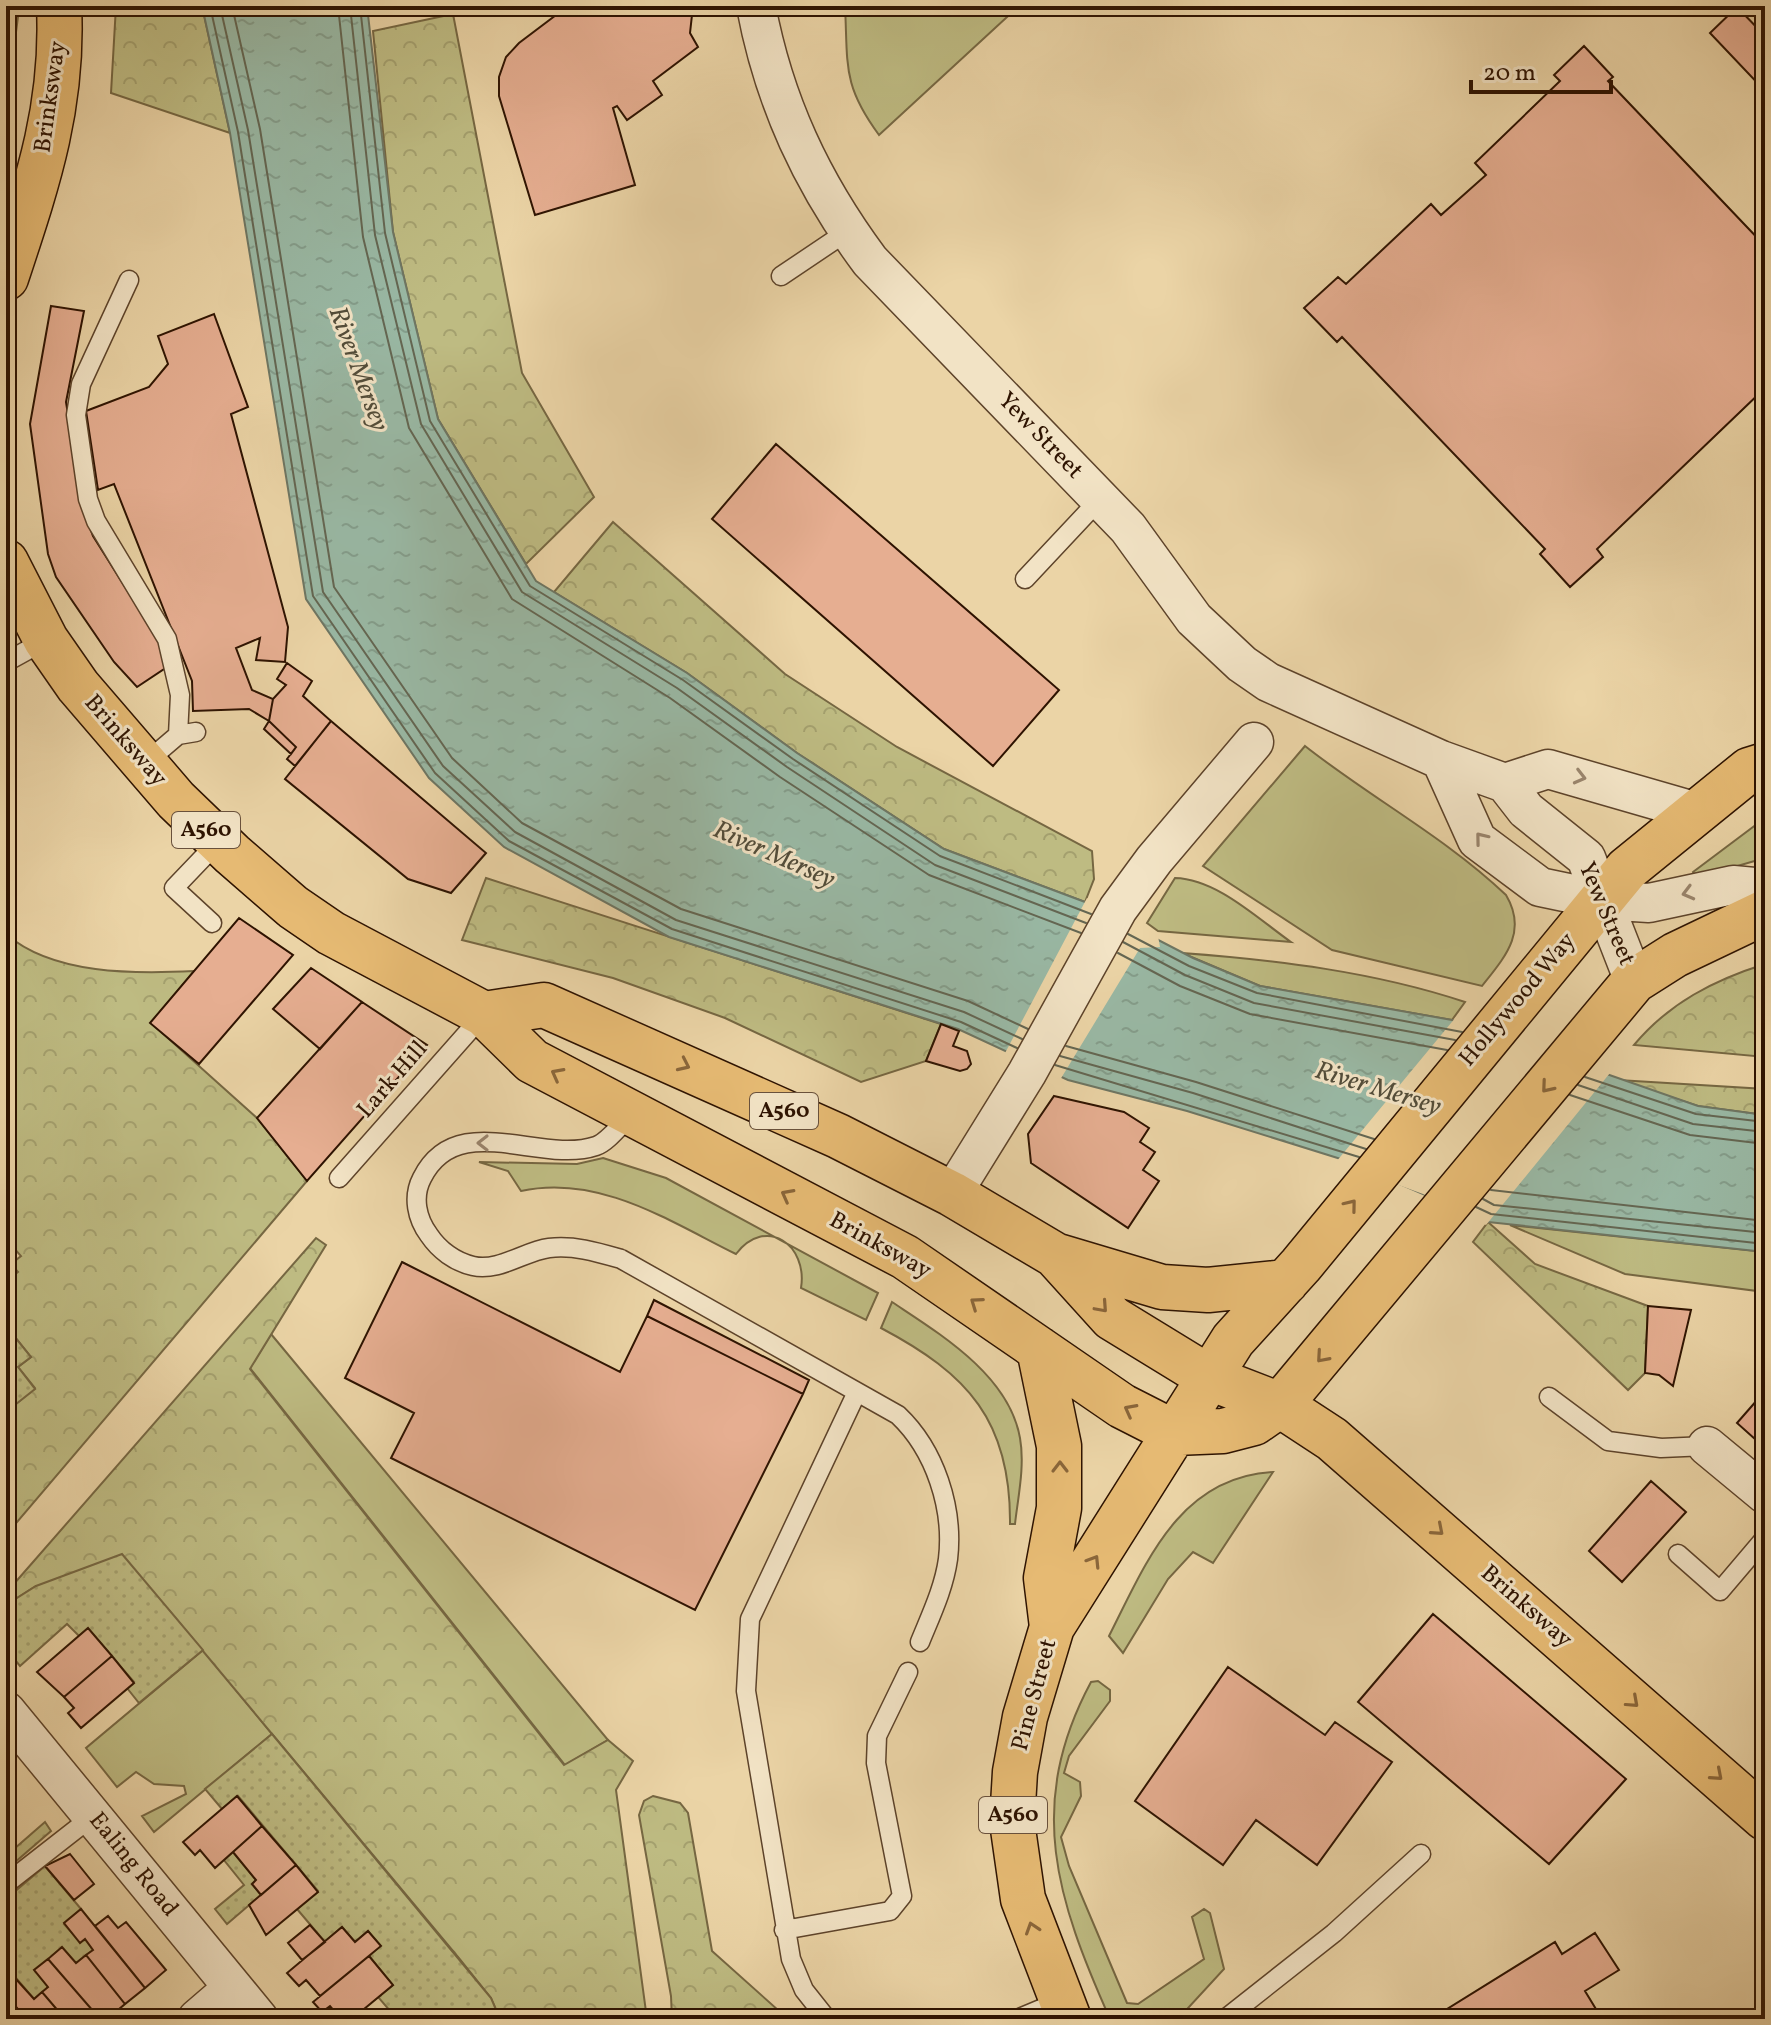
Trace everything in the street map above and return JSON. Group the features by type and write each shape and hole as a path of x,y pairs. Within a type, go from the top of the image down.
{"main road":[{"name":"Brinksway","path":"6,278 49,143 57,94 59,6"},
{"name":"Brinksway","path":"6,562 46,640 108,725 218,842 293,907 331,933 484,1014 532,1061 905,1257 1122,1406 1175,1433 1223,1431 1254,1423 1280,1405"},
{"name":"Hollywood Way","path":"1210,1378 1233,1340 1294,1273 1627,869 1760,762"},
{"path":"1280,1405 1634,981 1675,955 1765,912"},
{"name":"Brinksway","path":"484,1014 544,1005 824,1129 952,1194 1055,1255 1112,1318 1210,1378 1280,1405 1332,1439 1765,1818"},
{"path":"1055,1255 1162,1287 1208,1290 1294,1273"},
{"name":"A560","path":"1039,1349 1059,1446 1059,1508 1046,1578 1052,1627"},
{"name":"Pine Street","path":"1065,2010 1023,1899 1012,1822 1015,1772 1025,1717 1052,1627 1210,1378"}],"street":[{"name":"Yew Street","path":"756,6 787,123 811,172 870,261 1128,528 1194,619 1242,664 1268,682 1441,760 1505,783 1526,810 1586,858 1634,981"},
{"path":"952,1194 1027,1073 1118,909 1154,860 1254,742"},
{"name":"Yew Street","path":"1441,760 1477,840 1540,887 1602,900"},
{"path":"1505,783 1548,769 1697,812"},
{"path":"1602,900 1649,903 1733,885 1765,888"},
{"path":"1707,1446 1765,1494"},
{"name":"Ealing Road","path":"6,1711 259,2019"},
{"path":"197,2019 233,1988"}],"lane":[{"path":"781,276 848,231"},
{"path":"129,280 81,384 76,415 88,499 96,521 167,639 180,695 187,733 144,764"},
{"path":"1025,579 1100,499"},
{"path":"6,662 46,640"},
{"path":"212,923 174,888 218,842"},
{"name":"Lark Hill","path":"339,1178 484,1014"},
{"path":"632,1114 597,1146 559,1149 465,1143 448,1150 426,1170 416,1199 425,1230 445,1254 474,1267 513,1260 548,1248 584,1248 621,1259 898,1415 915,1431 930,1456 947,1523 948,1557 940,1591 920,1642"},
{"path":"827,2019 797,1976 784,1930 746,1691 750,1619 857,1392"},
{"path":"1549,1397 1608,1441 1661,1448 1707,1446"},
{"path":"1678,1554 1720,1591 1765,1538"},
{"path":"784,1930 890,1911 902,1896 876,1763 877,1736 908,1672"},
{"path":"6,1884 93,1816"},
{"path":"1225,2019 1334,1933 1421,1854"},
{"path":"1017,2019 1065,2010"}],"green space":[{"path":"6,6 19,9 6,109"},
{"path":"116,6 202,6 230,133 111,93"},
{"path":"845,6 1019,6 879,135 858,102 849,74"},
{"path":"453,14 522,373 594,497 526,564 438,419 393,232 373,31"},
{"path":"613,522 785,674 897,747 1092,851 1094,879 1085,902 944,849 797,753 687,673 554,592"},
{"path":"1305,746 1433,836 1506,895 1515,921 1511,944 1482,986 1332,950 1203,866"},
{"path":"1765,818 1765,858 1696,878 1693,872"},
{"path":"486,878 941,1024 926,1061 861,1082 725,1018 613,978 462,940"},
{"path":"1175,878 1191,880 1221,893 1291,942 1158,931 1147,923"},
{"path":"6,934 47,958 71,965 121,971 194,971 151,1023 257,1118 307,1181 6,1535 6,1412 35,1388 18,1367 31,1357 6,1326 6,1282 18,1272 11,1264 21,1256 6,1239"},
{"path":"1182,953 1254,959 1361,975 1465,1002 1452,1020 1260,986"},
{"path":"1765,964 1765,1057 1634,1045 1677,1005 1710,986"},
{"path":"1618,1080 1765,1089 1765,1115 1698,1106"},
{"path":"603,1158 666,1178 777,1238 760,1237 748,1242 736,1254 659,1215 606,1195 550,1187 521,1191 508,1171 479,1162 577,1164"},
{"path":"1488,1222 1535,1264 1648,1306 1645,1373 1628,1390 1473,1242"},
{"path":"1510,1225 1765,1252 1765,1292 1625,1274"},
{"path":"316,1238 326,1245 250,1369 564,1765 608,1740 633,1761 616,1790 647,2019 500,2019 491,1998 459,1958 167,1608 36,1586 6,1605 6,1593"},
{"path":"785,1243 878,1293 866,1320 801,1288 798,1259"},
{"path":"892,1302 970,1358 1002,1395 1013,1415 1020,1438 1022,1459 1015,1524 1010,1524 1008,1488 993,1429 960,1383 912,1345 881,1328"},
{"path":"6,1326 31,1357 18,1367 35,1389 6,1412"},
{"path":"271,1334 608,1740 565,1765 250,1368"},
{"path":"1273,1472 1213,1563 1193,1552 1168,1579 1123,1653 1109,1636 1152,1553 1170,1528 1213,1489 1240,1477"},
{"path":"122,1554 203,1650 139,1703 127,1688 134,1682 88,1629 79,1636 67,1624 20,1666 6,1649 6,1605 36,1586"},
{"path":"203,1650 272,1734 154,1832 142,1816 186,1794 184,1786 154,1784 136,1772 117,1787 86,1748"},
{"path":"1098,1681 1110,1690 1110,1701 1069,1756 1064,1773 1080,1782 1081,1796 1061,1837 1069,1866 1127,2003 1138,2004 1204,1959 1192,1917 1204,1909 1210,1913 1224,1969 1178,2019 1110,2019 1075,1933 1063,1893 1056,1852 1054,1811 1059,1770 1071,1727 1091,1682"},
{"path":"272,1734 491,1998 500,2019 397,2019 378,1997 393,1985 369,1956 380,1946 368,1931 355,1942 342,1927 325,1942 297,1909 318,1891 238,1796 222,1809 205,1789"},
{"path":"653,1796 680,1803 688,1813 712,1951 788,2019 672,2019 671,1996 639,1815 644,1801"},
{"path":"45,1822 51,1831 6,1870 6,1856"},
{"path":"233,1852 256,1880 252,1884 261,1895 227,1924 215,1909 244,1885 224,1860"},
{"path":"45,1866 81,1909 64,1924 80,1942 85,1939 93,1950 34,1999 16,1978 6,1986 6,1899"}],"water":[{"name":"River Mersey","path":"202,6 367,6 393,232 438,419 536,581 687,673 797,753 944,849 1085,902 1193,958 1260,986 1452,1020 1698,1106 1765,1115 1765,1252 1488,1222 1344,1160 1187,1111 1068,1080 958,1029 669,937 504,847 429,778 306,599 230,133"}],"pier":[{"path":"1087,898 1158,936 1160,947 1140,948 1060,1080 1004,1055"},
{"path":"1456,1017 1610,1073 1486,1225 1423,1194 1336,1162"}],"building":[{"path":"568,6 693,6 690,33 698,47 653,81 662,95 627,120 617,106 613,108 635,185 535,215 499,96 499,77 506,57 519,43"},
{"path":"1737,7 1765,36 1765,91 1710,33"},
{"path":"1584,46 1613,77 1608,81 1765,246 1765,388 1597,549 1603,557 1570,587 1540,554 1545,549 1342,337 1337,342 1304,308 1338,277 1346,284 1431,204 1441,215 1486,175 1475,163 1560,81 1554,75"},
{"path":"51,306 84,311 66,402 83,508 93,536 158,639 167,667 137,687 114,662 56,577 48,554 30,424"},
{"path":"214,314 248,407 231,414 288,627 285,662 256,660 260,638 236,648 252,690 273,699 269,721 249,709 193,711 192,681 114,484 98,490 86,411 149,387 168,364 158,336"},
{"path":"776,444 1059,690 993,766 712,519"},
{"path":"287,663 312,681 303,696 331,721 295,766 287,759 296,747 269,721 273,699 286,685 277,679"},
{"path":"269,721 296,747 291,754 264,729"},
{"path":"331,721 486,853 451,893 408,879 285,779"},
{"path":"239,918 293,955 199,1064 150,1023"},
{"path":"311,968 362,1002 320,1049 273,1009"},
{"path":"362,1002 427,1045 307,1181 257,1118"},
{"path":"941,1024 959,1031 953,1046 967,1051 971,1064 967,1069 960,1071 926,1061"},
{"path":"1054,1096 1124,1112 1149,1128 1140,1142 1155,1152 1143,1170 1159,1181 1128,1228 1031,1163 1028,1134"},
{"path":"402,1262 620,1372 647,1316 803,1394 695,1610 391,1458 414,1413 345,1378"},
{"path":"654,1300 809,1380 803,1394 647,1316"},
{"path":"1648,1306 1691,1310 1673,1386 1659,1375 1645,1373"},
{"path":"1765,1391 1765,1448 1737,1423"},
{"path":"1651,1481 1686,1512 1622,1582 1589,1551"},
{"path":"1433,1614 1626,1779 1549,1864 1358,1702"},
{"path":"88,1628 112,1656 64,1697 37,1672"},
{"path":"112,1656 134,1683 81,1728 68,1713 74,1708 64,1697"},
{"path":"1228,1667 1325,1735 1335,1722 1392,1762 1317,1865 1256,1820 1223,1865 1135,1801"},
{"path":"237,1796 262,1826 215,1868 200,1850 195,1855 183,1842"},
{"path":"262,1826 296,1865 261,1895 252,1884 256,1880 233,1852"},
{"path":"70,1854 94,1884 74,1900 45,1866"},
{"path":"296,1865 318,1892 266,1935 249,1905"},
{"path":"81,1909 145,1988 125,2004 86,1955 93,1950 85,1939 80,1943 64,1923"},
{"path":"108,1916 118,1928 126,1922 166,1970 145,1988 95,1926"},
{"path":"310,1925 325,1942 302,1960 288,1943"},
{"path":"342,1927 355,1942 368,1931 381,1946 320,1996 306,1980 299,1986 287,1973"},
{"path":"1595,1933 1619,1970 1585,1991 1602,2019 1431,2019 1555,1942 1562,1954"},
{"path":"62,1947 76,1963 86,1955 125,2004 107,2019 100,2019 48,1959"},
{"path":"369,1956 393,1985 352,2019 341,2019 330,2006 322,2012 313,2002"},
{"path":"48,1959 100,2019 65,2019 42,1992 48,1987 34,1970"},
{"path":"15,1978 34,1999 42,1992 65,2019 26,2019 6,1995 6,1986"},
{"path":"8,1997 26,2019 6,2019"}]}
